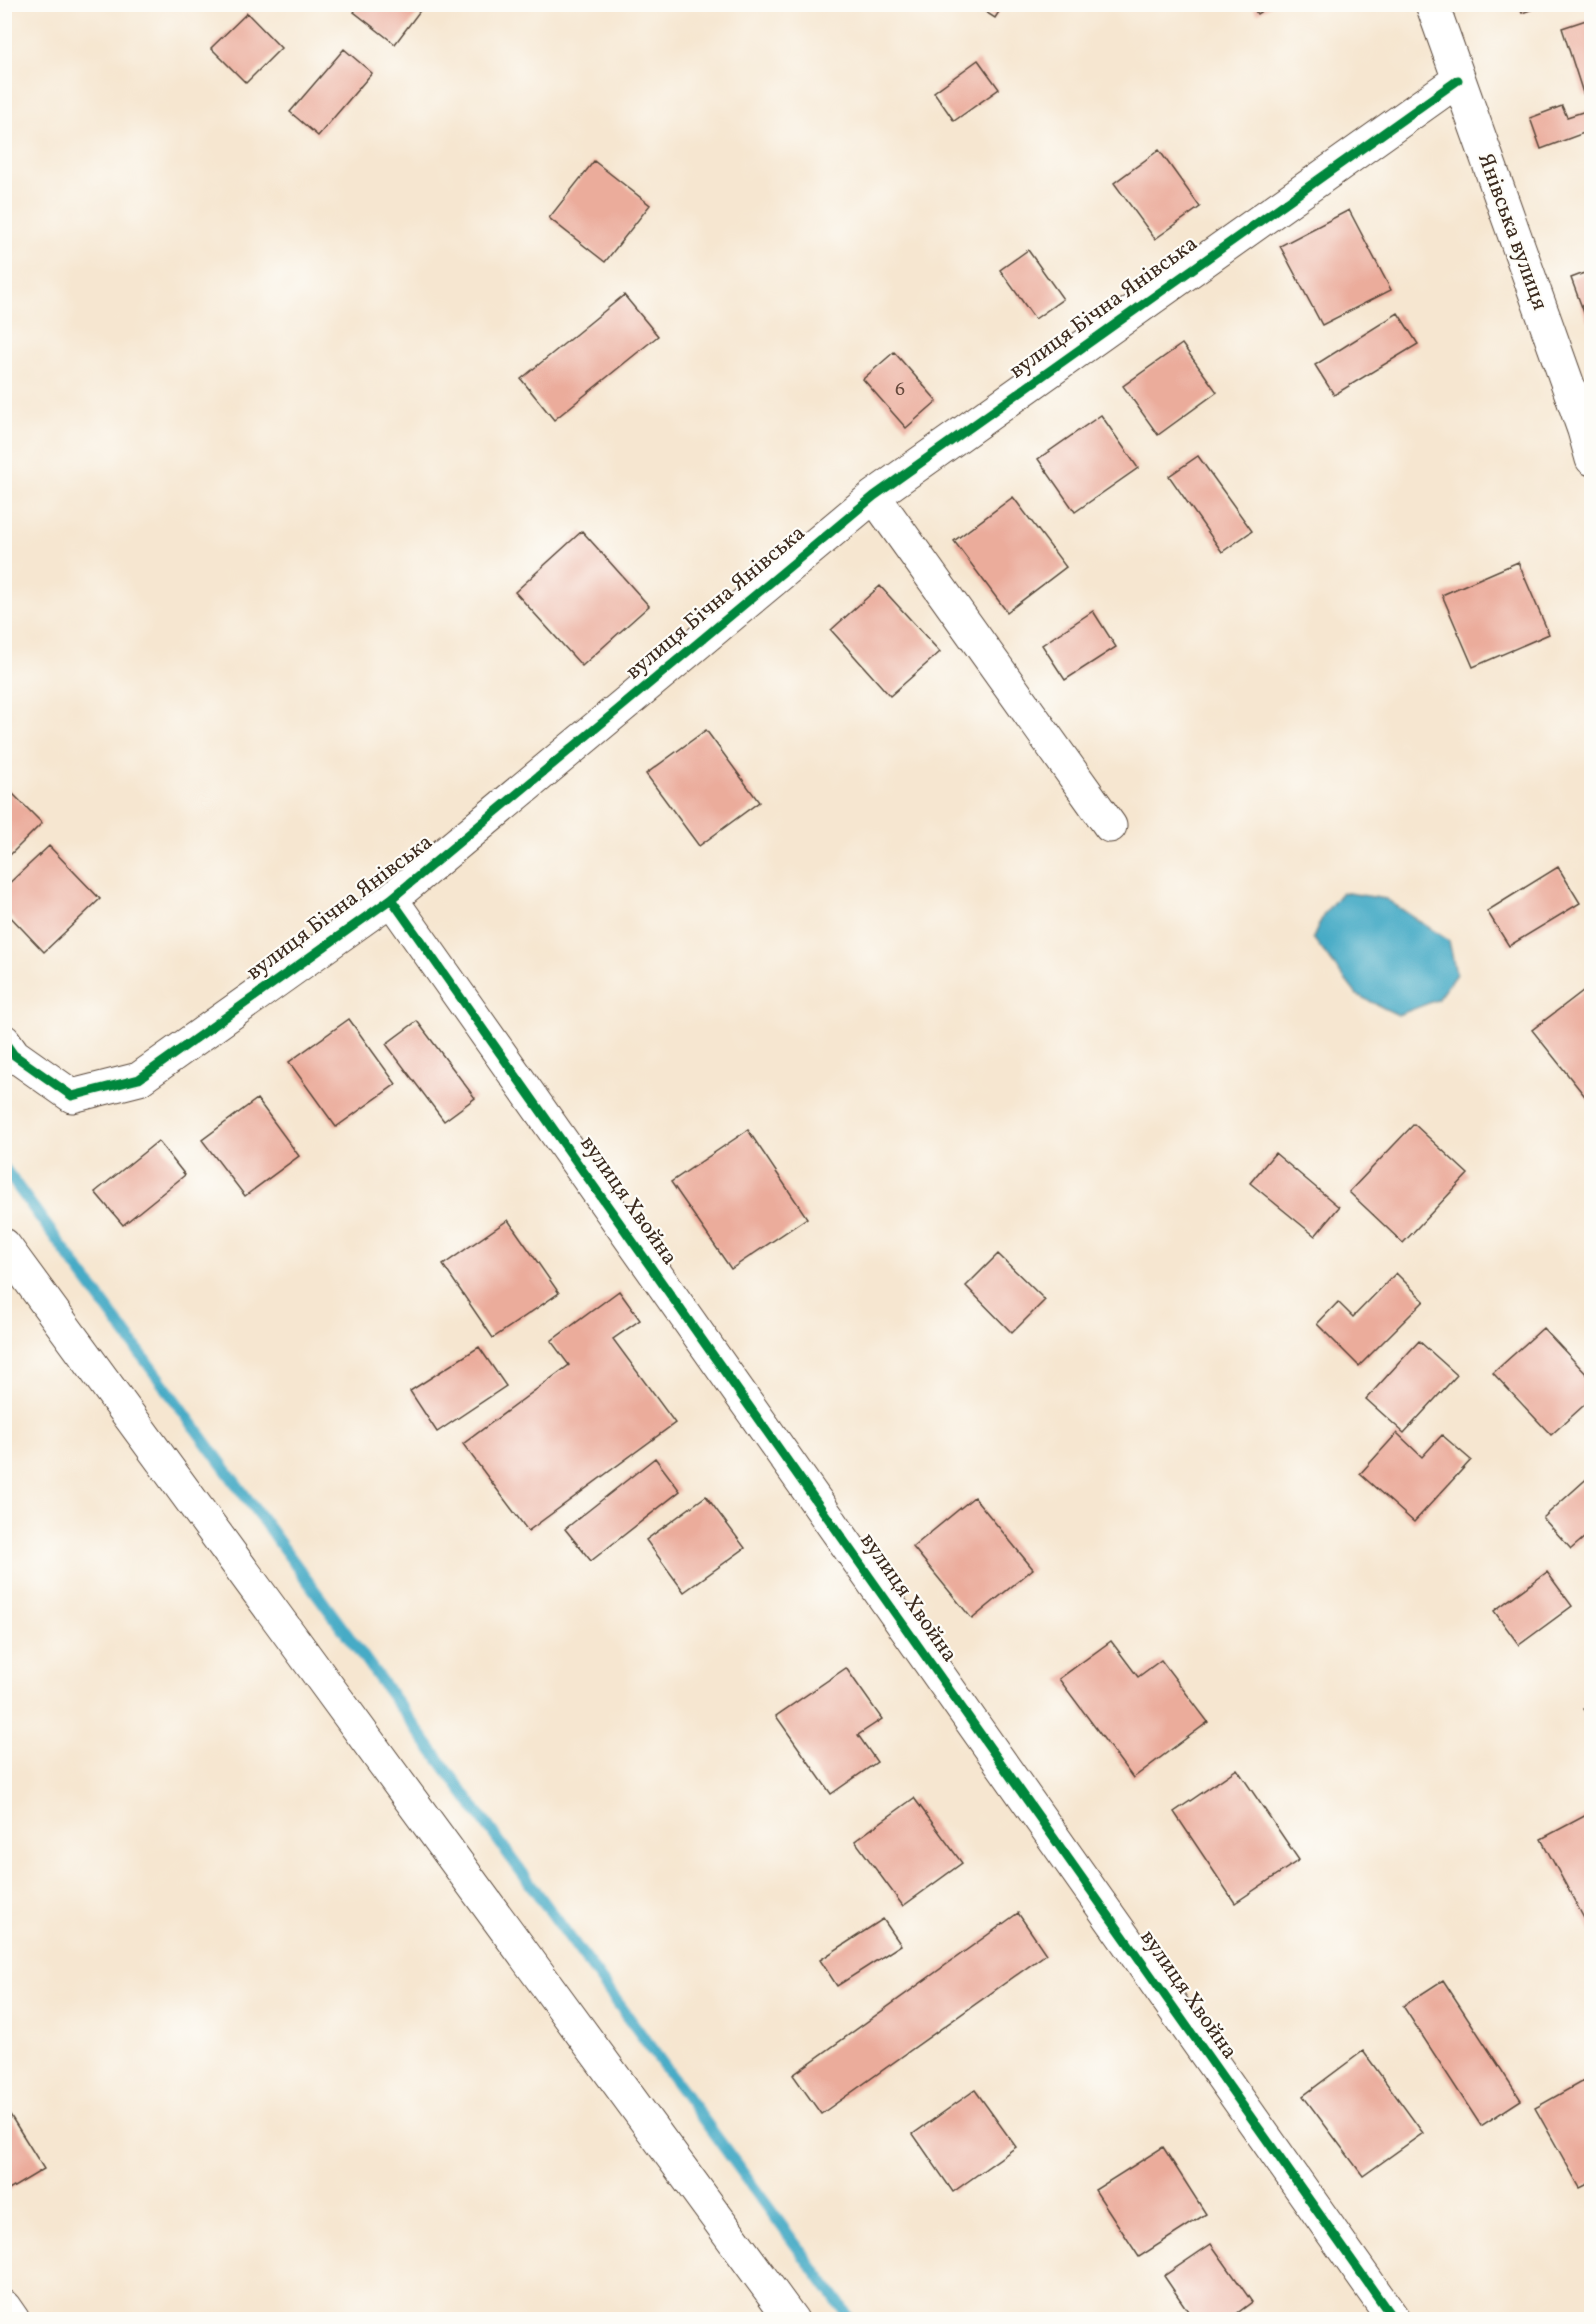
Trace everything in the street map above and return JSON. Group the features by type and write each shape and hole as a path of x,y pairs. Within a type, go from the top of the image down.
{"street":[{"name":"Янівська вулиця","path":"1432,4 1584,430 1592,459"},
{"name":"вулиця Бічна Янівська","path":"4,1041 14,1055 72,1096 139,1079 391,899 874,496 1458,80"},
{"path":"874,496 1110,826"},
{"name":"вулиця Хвойна","path":"391,899 1394,2319"},
{"path":"4,1245 792,2319"},
{"path":"4,2307 13,2319"}],"water":[{"path":"1342,892 1386,899 1449,941 1456,974 1437,1000 1398,1015 1357,995 1313,938 1324,914"}],"building":[{"path":"360,4 425,4 395,44 354,12"},
{"path":"973,4 1004,4 995,18"},
{"path":"1251,4 1273,4 1257,14"},
{"path":"1518,4 1544,4 1544,5 1522,13"},
{"path":"247,13 281,48 246,83 211,48"},
{"path":"1592,18 1592,93 1584,96 1562,28"},
{"path":"344,49 372,73 318,136 290,112"},
{"path":"978,60 999,89 954,121 934,92"},
{"path":"1562,106 1567,117 1592,109 1592,130 1541,149 1530,118"},
{"path":"1159,150 1200,207 1155,239 1114,183"},
{"path":"594,161 650,205 605,262 549,218"},
{"path":"1349,210 1391,290 1322,325 1280,246"},
{"path":"1028,250 1063,299 1035,319 1000,270"},
{"path":"1592,270 1592,320 1587,321 1571,278"},
{"path":"624,295 658,336 554,420 521,379"},
{"path":"1398,313 1418,344 1334,395 1315,365"},
{"path":"1182,344 1217,392 1158,435 1123,386"},
{"path":"894,352 937,401 906,428 863,379"},
{"path":"1101,415 1138,468 1075,512 1038,459"},
{"path":"1198,456 1252,531 1222,552 1169,476"},
{"path":"1013,497 1066,567 1007,612 954,541"},
{"path":"582,531 649,606 582,666 515,592"},
{"path":"1518,562 1549,634 1473,667 1442,595"},
{"path":"880,586 940,652 890,696 831,630"},
{"path":"1093,611 1116,647 1065,680 1042,645"},
{"path":"706,730 759,802 699,846 646,774"},
{"path":"4,785 42,823 4,861"},
{"path":"49,846 100,899 44,952 4,910 4,888"},
{"path":"1558,867 1580,903 1509,946 1487,911"},
{"path":"1592,984 1592,1105 1532,1030"},
{"path":"349,1019 396,1084 336,1127 289,1062"},
{"path":"417,1021 475,1098 444,1121 386,1044"},
{"path":"257,1099 299,1156 245,1196 202,1140"},
{"path":"1414,1124 1468,1174 1403,1243 1349,1192"},
{"path":"748,1130 807,1218 731,1269 671,1182"},
{"path":"158,1141 185,1175 123,1225 95,1192"},
{"path":"1275,1153 1339,1207 1315,1236 1250,1183"},
{"path":"508,1220 559,1293 493,1338 443,1265"},
{"path":"998,1254 1045,1300 1012,1333 966,1286"},
{"path":"1396,1273 1424,1301 1359,1366 1317,1324 1338,1302 1353,1317"},
{"path":"619,1291 640,1320 613,1339 675,1423 528,1531 463,1444 569,1365 551,1341"},
{"path":"1543,1328 1592,1380 1592,1398 1551,1435 1493,1373"},
{"path":"1419,1341 1457,1375 1404,1433 1366,1399"},
{"path":"479,1347 506,1386 437,1432 410,1391"},
{"path":"1397,1433 1422,1457 1442,1435 1471,1460 1414,1522 1360,1474"},
{"path":"655,1458 680,1491 591,1561 565,1529"},
{"path":"1592,1474 1592,1531 1571,1549 1543,1518"},
{"path":"706,1496 745,1548 684,1592 646,1540"},
{"path":"974,1497 1033,1569 972,1619 913,1547"},
{"path":"1547,1572 1572,1606 1519,1645 1494,1611"},
{"path":"1111,1641 1138,1677 1161,1660 1208,1722 1133,1778 1059,1679"},
{"path":"846,1668 882,1719 858,1735 877,1762 831,1794 776,1716"},
{"path":"1592,1704 1592,1720 1584,1709"},
{"path":"1237,1769 1299,1860 1235,1903 1174,1812"},
{"path":"914,1798 962,1863 903,1906 855,1841"},
{"path":"1592,1812 1592,1933 1541,1839"},
{"path":"1018,1913 1046,1954 821,2114 793,2075"},
{"path":"883,1919 901,1945 837,1986 820,1960"},
{"path":"1443,1980 1521,2100 1481,2126 1403,2006"},
{"path":"1363,2051 1423,2133 1363,2176 1303,2096"},
{"path":"1583,2081 1592,2097 1592,2182 1580,2188 1535,2108"},
{"path":"975,2090 1016,2147 953,2192 913,2134"},
{"path":"4,2105 44,2169 4,2193"},
{"path":"1163,2147 1206,2214 1139,2257 1095,2190"},
{"path":"1211,2244 1252,2302 1228,2320 1194,2320 1164,2276"}],"waterway":[{"path":"4,1168 851,2320"}],"cycle path":[{"path":"4,1041 14,1055 72,1096 139,1079 391,899 874,496 1458,80"},
{"path":"391,899 1394,2320"}]}
